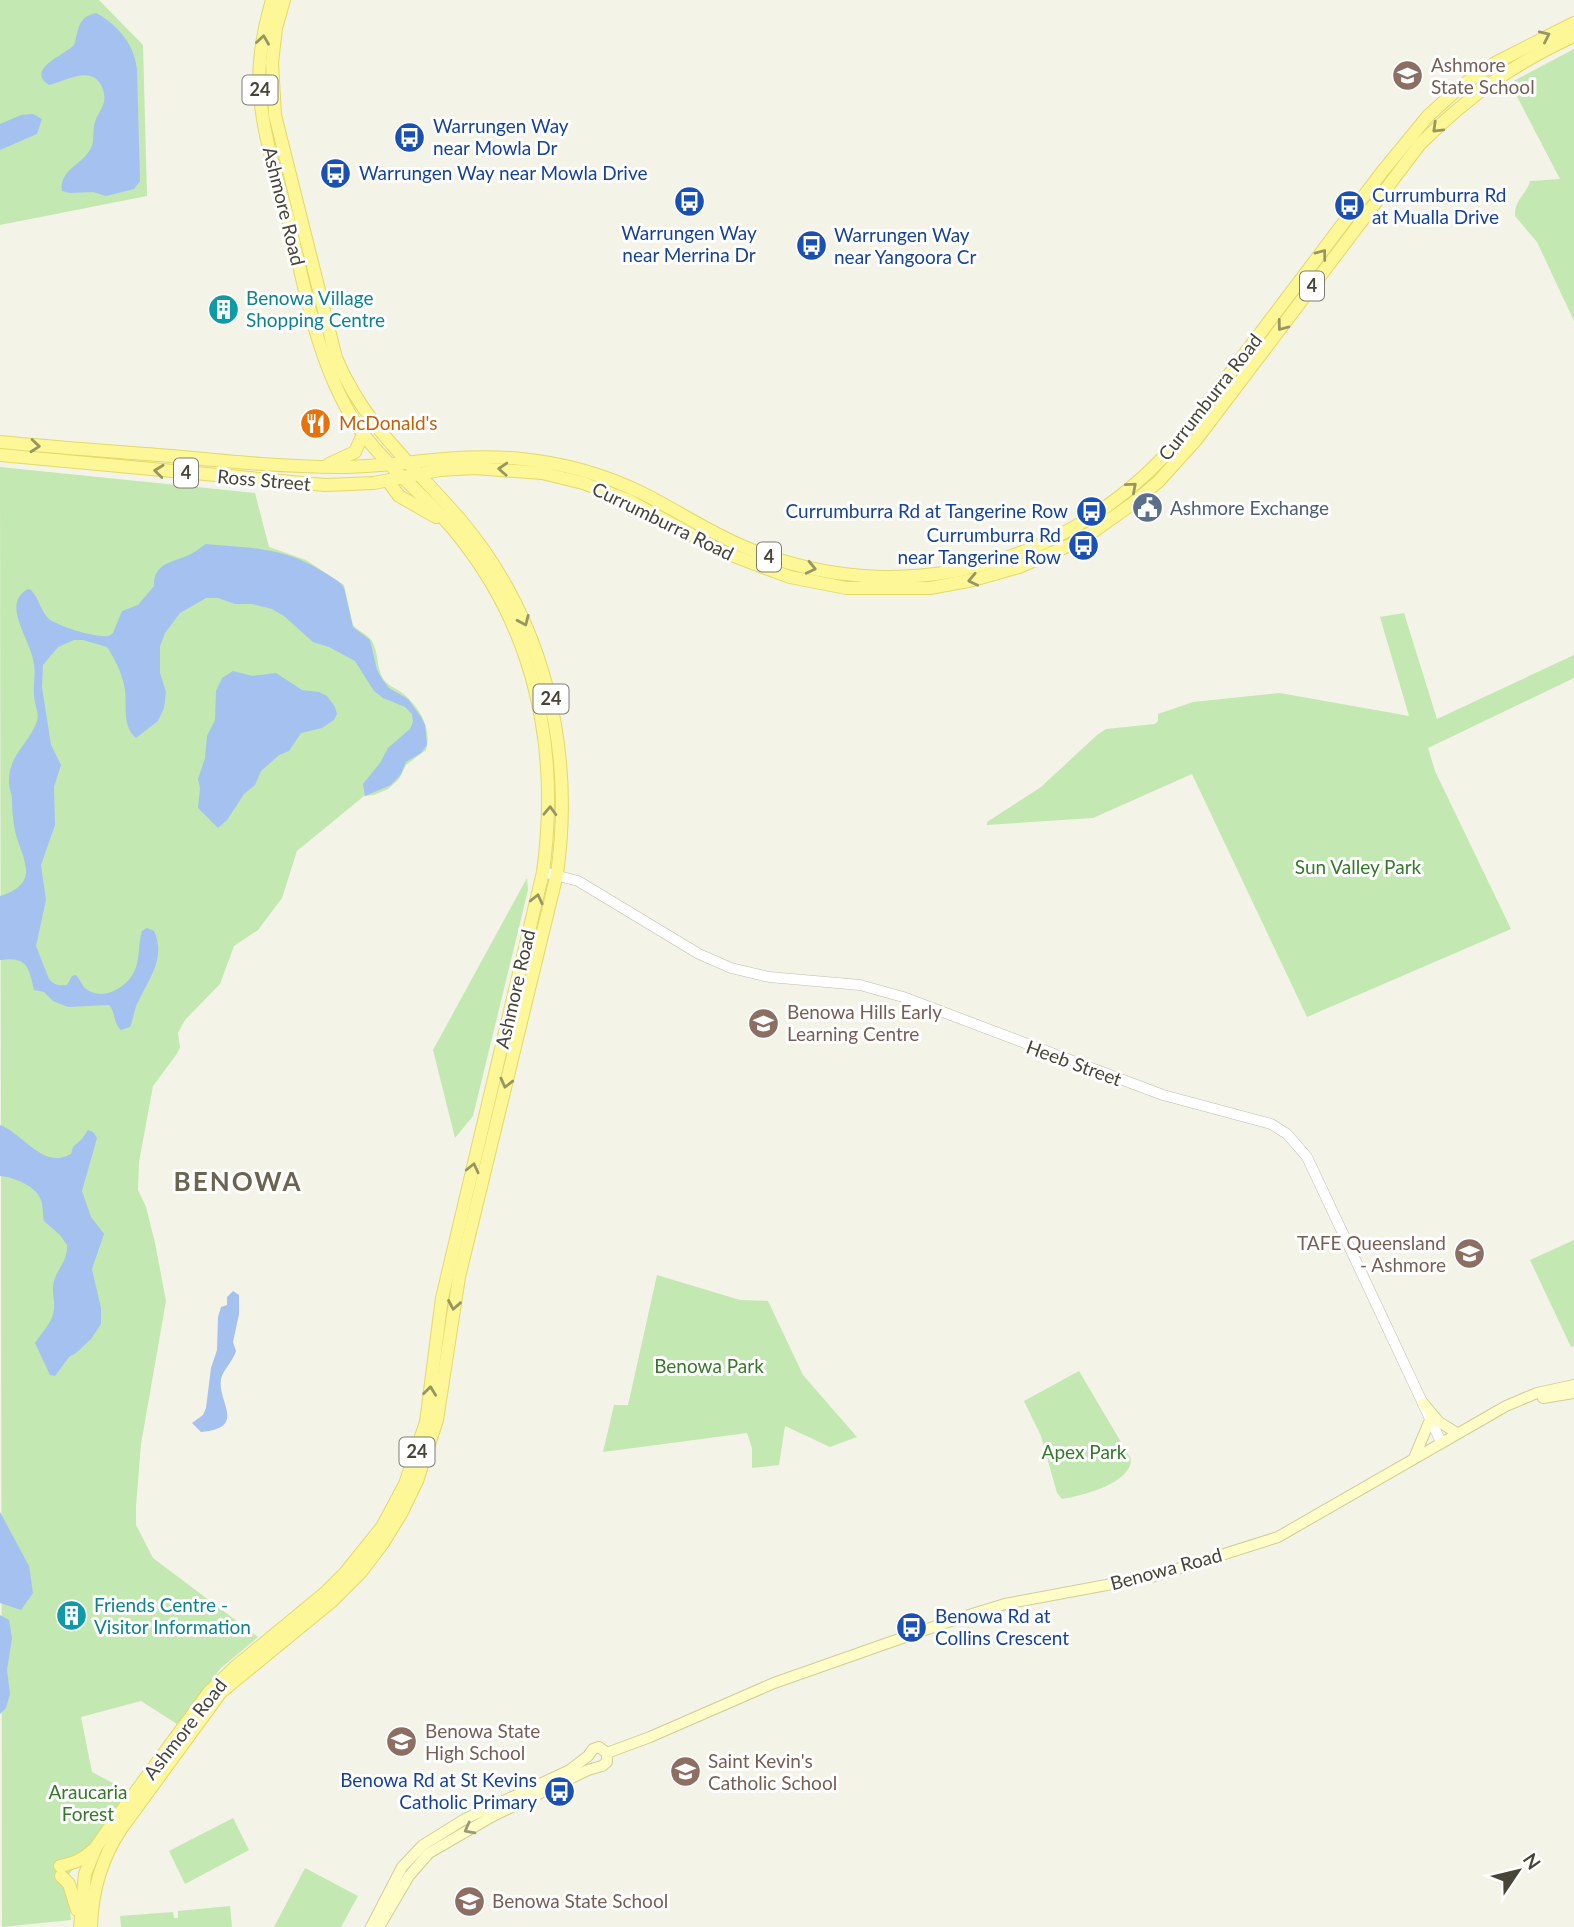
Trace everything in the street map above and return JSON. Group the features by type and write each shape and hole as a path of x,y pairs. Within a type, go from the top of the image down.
{"main road":[{"name":"Ashmore Road","path":"84,1926 105,1858 121,1829 221,1692 332,1601 361,1572 383,1543 417,1481 437,1420 459,1277 550,873 547,750 532,675 519,637 502,601 476,558 451,526 388,464 363,434 339,392 322,353 265,130 260,95 260,63 272,0"},
{"name":"Ashmore Road","path":"84,1926 83,1883 96,1847 209,1692 345,1573 382,1527 405,1484 426,1422 442,1298 562,823 560,749 550,696 535,648 514,600 486,553 450,509 381,434 359,402 336,358 275,115 272,63 276,28 284,0"},
{"name":"Currumburra Road","path":"388,464 481,456 529,460 573,468 641,493 755,552 783,562 831,573 926,575 973,568 1012,557 1065,534 1102,511 1161,461 1411,135 1447,98 1495,63 1574,23"},
{"name":"Currumburra Road","path":"403,479 440,470 474,468 522,470 570,479 628,500 720,551 790,578 846,587 930,588 1019,567 1070,545 1094,531 1125,510 1158,482 1203,430 1420,144 1489,84 1538,53 1574,36"},
{"path":"323,467 352,454 360,444 363,434"},
{"name":"Ross Street","path":"0,442 108,453 323,467 388,464"},
{"name":"Ross Street","path":"0,455 314,485 403,479"},
{"path":"388,481 401,497 451,526"},
{"name":"Benowa Road","path":"607,1753 660,1733 755,1690 959,1618 1005,1604 1168,1573 1278,1536 1295,1529 1506,1406 1537,1393 1574,1385"},
{"name":"Benowa Road","path":"1506,1406 1574,1393"},
{"path":"1423,1403 1439,1422 1457,1433"},
{"path":"1414,1458 1430,1420"},
{"path":"371,1927 402,1867 423,1845 465,1819 569,1770 596,1747 607,1753 607,1762 602,1766 493,1816 429,1853 409,1876 379,1927"},
{"path":"588,1756 589,1762 596,1767"},
{"path":"84,1926 69,1884 61,1871 85,1858 96,1847"}],"street":[{"name":"Heeb Street","path":"550,873 578,881 688,948 731,968 769,977 867,986 903,997 1163,1095 1271,1124 1287,1134 1307,1157 1441,1442"}],"green space":[{"path":"0,0 99,0 143,45 147,196 0,225"},
{"path":"1574,49 1574,321 1537,242 1515,216 1516,206 1530,181 1560,179 1510,83"},
{"name":"Araucaria Forest","path":"0,467 255,493 269,547 306,560 344,585 353,625 371,640 384,680 416,708 428,735 426,750 406,765 399,779 388,789 364,796 297,851 282,898 258,930 234,946 220,984 185,1020 178,1033 180,1048 153,1086 139,1162 138,1190 146,1207 166,1301 141,1444 136,1525 153,1558 258,1637 221,1668 177,1724 141,1701 81,1717 92,1772 124,1789 126,1797 85,1854 81,1852 77,1864 67,1877 71,1920 2,1927"},
{"name":"Sun Valley Park","path":"1404,613 1437,719 1574,655 1574,678 1428,748 1435,771 1511,929 1307,1017 1192,774 1093,818 987,825 987,822 1041,787 1106,729 1155,724 1158,714 1193,702 1280,693 1409,716 1380,617"},
{"path":"527,878 528,890 473,1116 455,1138 433,1050"},
{"path":"1574,1240 1574,1346 1571,1347 1530,1260"},
{"name":"Benowa Park","path":"657,1275 740,1300 768,1301 803,1375 857,1437 830,1447 785,1426 779,1465 752,1468 752,1448 747,1433 603,1452 614,1405 628,1405"},
{"name":"Apex Park","path":"1079,1371 1131,1459 1129,1467 1115,1481 1093,1491 1062,1499 1057,1493 1041,1436 1024,1401"},
{"path":"233,1818 249,1850 185,1884 169,1851"},
{"path":"305,1868 358,1896 341,1927 274,1927"},
{"path":"230,1906 232,1927 121,1927 120,1916 173,1912 174,1918 178,1918 178,1911"}],"water":[{"path":"96,13 124,36 137,69 140,181 134,189 106,196 93,192 62,191 64,177 87,154 92,145 95,122 104,102 102,87 98,80 85,75 49,85 43,79 42,73 49,63 74,45 82,21"},
{"path":"33,114 42,119 37,134 0,150 0,124 21,115"},
{"path":"206,544 255,548 283,554 311,565 341,584 353,627 370,640 377,670 382,679 389,688 408,699 421,717 425,725 427,745 421,753 406,762 401,774 391,785 365,796 363,784 388,748 410,729 412,714 405,707 374,691 355,661 313,642 272,609 206,598 180,613 165,633 160,646 160,673 166,692 164,708 158,721 136,738 127,722 122,679 107,647 74,640 58,647 43,665 42,687 51,745 61,765 54,787 55,825 41,865 46,900 36,946 53,983 67,985 72,976 76,975 85,988 99,994 114,991 127,982 137,965 142,931 147,928 154,931 158,950 155,967 137,1003 130,1027 121,1030 109,1005 68,1007 53,1001 44,992 34,990 25,965 16,960 0,960 0,896 13,891 21,884 26,868 15,831 10,773 15,757 38,716 34,696 34,664 19,623 17,604 20,596 28,589 31,590 46,616 54,622 87,634 109,636 113,633 122,611 138,605 154,586 161,567"},
{"path":"233,671 252,676 276,673 302,690 327,696 337,714 334,720 322,728 301,733 289,751 279,755 261,771 255,785 244,794 227,820 218,828 198,808 198,779 205,758 207,736 215,720 216,691 222,678"},
{"path":"0,1125 34,1149 51,1157 61,1158 71,1154 73,1147 88,1130 97,1138 82,1191 91,1217 104,1234 92,1269 101,1308 101,1324 91,1339 69,1357 55,1376 50,1375 35,1343 53,1314 53,1285 66,1255 67,1245 44,1221 42,1204 37,1193 23,1182 0,1176"},
{"path":"233,1291 239,1295 239,1314 233,1342 236,1351 221,1379 227,1420 215,1430 201,1432 192,1423 203,1415 206,1408 211,1368 217,1350 218,1317 221,1307 227,1305 227,1297"},
{"path":"0,1512 29,1566 33,1593 21,1610 0,1603"},
{"path":"0,1615 9,1620 12,1638 7,1670 10,1694 6,1708 0,1714"}],"place":[{"name":"Ashmore State School","path":"1408,76"},
{"name":"Warrungen Way near Mowla Dr","path":"410,137"},
{"name":"Warrungen Way near Mowla Drive","path":"336,173"},
{"name":"Warrungen Way near Merrina Dr","path":"689,202"},
{"name":"Currumburra Rd at Mualla Drive","path":"1349,206"},
{"name":"Warrungen Way near Yangoora Cr","path":"811,246"},
{"name":"Benowa Village Shopping Centre","path":"223,309"},
{"name":"McDonald's","path":"316,423"},
{"name":"Ashmore Exchange","path":"1147,508"},
{"name":"Currumburra Rd at Tangerine Row","path":"1091,511"},
{"name":"Currumburra Rd near Tangerine Row","path":"1084,546"},
{"name":"Benowa Hills Early Learning Centre","path":"764,1023"},
{"name":"TAFE Queensland - Ashmore","path":"1469,1254"},
{"name":"Friends Centre - Visitor Information","path":"71,1616"},
{"name":"Benowa Rd at Collins Crescent","path":"912,1627"},
{"name":"Benowa State High School","path":"402,1742"},
{"name":"Saint Kevin's Catholic School","path":"685,1772"},
{"name":"Benowa Rd at St Kevins Catholic Primary","path":"560,1791"},
{"name":"Benowa State School","path":"469,1901"}],"district":[{"name":"BENOWA","path":"238,1182"}]}
